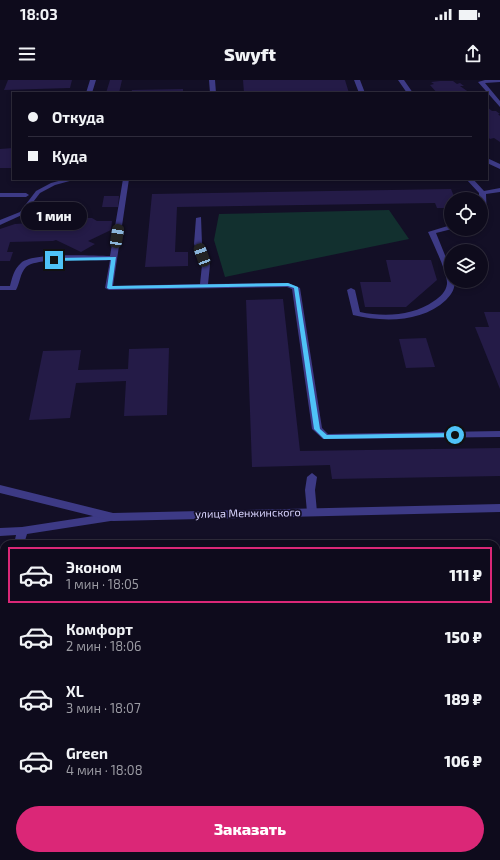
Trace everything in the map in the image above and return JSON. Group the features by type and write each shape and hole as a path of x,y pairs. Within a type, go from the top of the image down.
{"street":[{"path":"89,92 93,80"},
{"path":"212,80 213,92"},
{"path":"357,80 362,92"},
{"path":"401,80 409,92"},
{"path":"500,80 481,82 500,105"},
{"path":"488,160 498,165"},
{"path":"0,223 22,213 38,192 53,184 70,180"},
{"path":"126,180 109,288 288,284 296,288 317,429 326,437 500,434"},
{"path":"470,180 481,192"},
{"path":"488,192 500,190"},
{"path":"0,195 26,195"},
{"path":"199,218 198,244 206,265 204,286"},
{"path":"351,290 356,313 365,316 408,315 438,304 449,293 451,283 432,232 444,229"},
{"path":"0,288 13,288 20,269 26,264 39,260 114,258"},
{"path":"312,477 310,490 312,512"},
{"name":"улица Менжинского","path":"0,489 113,517 500,508"},
{"path":"0,532 22,531 113,517"},
{"path":"20,540 22,531"}],"green space":[{"path":"389,210 409,239 225,277 214,240 219,214"}],"building":[{"path":"8,80 72,80 70,88 4,90"},
{"path":"110,80 122,80 119,92 106,92"},
{"path":"243,80 345,80 349,92 244,92"},
{"path":"453,81 457,84 460,83 464,86 460,86 469,92 436,92 430,85 434,84 431,82"},
{"path":"183,89 183,92 131,92 132,90"},
{"path":"488,108 500,114 498,114 500,116 500,142 494,138 490,139 488,137"},
{"path":"12,148 12,168 0,168 0,149"},
{"path":"451,189 452,192 444,192 444,208 437,208 435,203 177,207 175,252 188,252 188,266 145,267 152,194"},
{"path":"104,196 119,196 118,207 102,207"},
{"path":"44,217 62,225 80,218 92,218 97,221 112,221 111,230 88,241 95,244 81,252 56,240 10,242 7,252 13,252 10,261 0,261 0,229 15,224 30,223"},
{"path":"386,260 431,260 437,280 406,307 365,307 360,282 391,282"},
{"path":"283,299 300,451 500,448 500,476 332,479 330,465 252,467 246,300"},
{"path":"484,312 500,312 500,389 475,327 489,327"},
{"path":"426,338 435,367 406,368 399,339"},
{"path":"169,348 167,415 124,416 126,381 76,383 70,418 29,420 43,351 81,350 78,370 128,369 129,349"}],"route":[{"path":"54,260 114,258 109,288 288,284 296,288 298,292 317,429 321,434 326,437 455,435"}]}
